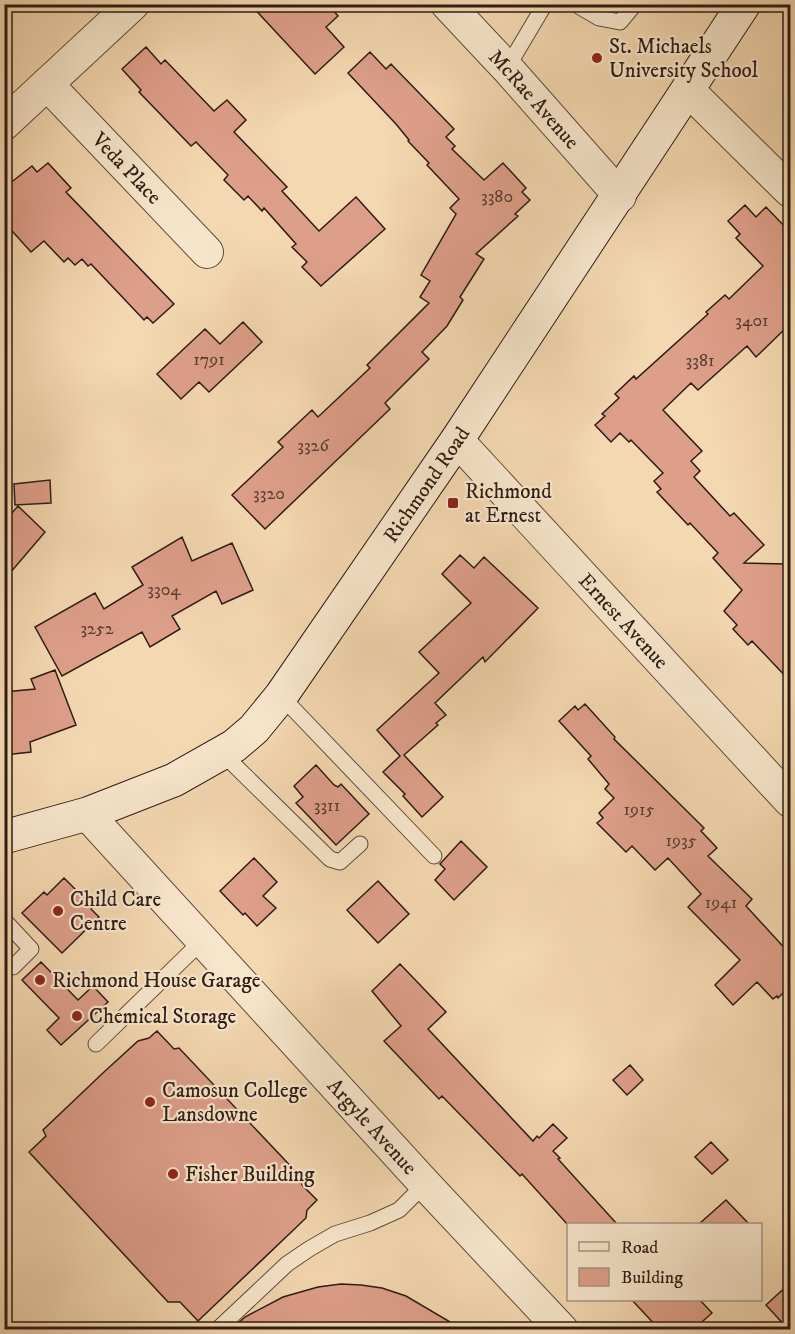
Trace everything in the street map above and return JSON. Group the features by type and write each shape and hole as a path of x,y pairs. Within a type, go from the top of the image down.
{"main road":[{"name":"Richmond Road","path":"4,837 87,814 174,780 222,753 254,729 281,696 458,440 744,4"}],"street":[{"path":"4,124 133,4"},
{"name":"McRae Avenue","path":"447,4 620,196"},
{"name":"Veda Place","path":"47,84 207,252"},
{"path":"688,90 790,190"},
{"name":"Ernest Avenue","path":"458,440 790,801"},
{"name":"Argyle Avenue","path":"87,814 425,1184 562,1329"}],"lane":[{"path":"507,68 545,4"},
{"path":"575,4 599,18 620,22 635,4"},
{"path":"281,696 434,856"},
{"path":"222,753 330,860 340,862 360,844"},
{"path":"4,920 31,949 12,967"},
{"path":"96,1044 203,940"},
{"path":"217,1329 287,1264 335,1234 370,1223 399,1210 425,1184"}],"building":[{"path":"250,4 328,4 338,16 326,27 344,47 315,74"},
{"path":"146,47 161,64 165,60 214,111 227,100 246,120 234,132 287,187 282,191 319,231 356,197 385,229 321,286 302,267 307,262 292,247 296,244 264,208 262,211 248,196 244,200 224,180 228,175 196,142 191,146 139,92 141,90 122,69"},
{"path":"370,52 386,69 391,64 454,129 446,137 455,146 452,149 484,180 503,163 526,188 522,192 530,200 515,214 518,216 476,254 484,259 460,297 463,300 447,326 422,352 429,359 385,403 390,409 265,529 232,495 283,447 278,442 312,410 318,417 370,368 367,365 429,303 420,297 430,281 421,275 456,214 450,208 459,199 427,165 429,163 408,141 396,124 348,73"},
{"path":"48,163 71,188 66,192 174,304 153,323 147,317 144,320 91,264 88,266 82,259 75,265 68,258 64,262 44,241 31,252 4,222 4,188 32,166 37,172"},
{"path":"745,205 756,217 766,207 790,232 790,324 756,357 747,346 698,390 691,383 663,410 702,451 691,461 700,471 694,477 730,516 734,513 764,545 744,563 788,564 788,569 790,569 790,681 752,641 748,645 733,629 737,625 724,611 742,590 713,558 718,553 657,492 661,489 654,481 663,473 631,440 629,442 620,433 611,442 595,425 605,416 602,414 619,398 615,394 634,376 636,379 708,314 706,312 725,295 729,299 763,266 736,238 740,234 728,221"},
{"path":"243,322 262,342 209,392 199,382 181,399 157,374 205,329 220,344"},
{"path":"50,480 51,503 15,505 14,484"},
{"path":"18,506 45,532 4,580 4,522"},
{"path":"182,537 192,561 232,543 253,590 222,604 216,591 172,616 180,629 150,647 142,632 62,676 35,627 95,593 104,609 143,585 132,567"},
{"path":"460,555 474,568 484,557 538,608 485,662 483,657 435,703 446,715 404,755 443,797 422,817 403,796 405,794 383,772 400,756 377,730 439,673 419,652 471,603 442,574"},
{"path":"55,670 76,725 30,742 31,752 4,755 4,692 35,689 31,679"},
{"path":"585,704 615,737 614,739 704,828 701,831 717,848 708,856 752,899 746,906 790,954 790,986 778,998 777,996 773,999 757,982 733,1005 715,985 740,960 688,907 701,894 668,858 655,870 632,846 626,852 597,823 603,818 599,813 614,798 605,789 609,784 588,759 591,756 559,721 575,706 578,710"},
{"path":"316,765 334,785 338,787 341,784 369,814 336,845 296,803 303,797 294,786"},
{"path":"461,841 487,867 454,900 435,880 445,869 440,864"},
{"path":"254,858 277,882 263,896 276,908 257,926 220,891"},
{"name":"Child Care Centre","path":"64,878 93,907 91,909 99,917 62,953 22,913 44,892 47,895"},
{"path":"378,881 409,914 378,943 347,910"},
{"path":"41,962 78,1000 93,986 108,1002 61,1045 47,1030 59,1018 22,980"},
{"path":"400,964 446,1012 428,1029 533,1141 553,1124 567,1138 553,1151 616,1223 567,1224 522,1174 520,1176 442,1096 439,1099 384,1041 401,1026 372,991"},
{"name":"Fisher Building","path":"157,1031 174,1049 179,1048 299,1175 302,1185 317,1200 307,1210 306,1218 198,1321 180,1302 168,1302 29,1152 46,1136 43,1130 104,1072 138,1041 149,1038"},
{"path":"630,1065 643,1080 627,1095 613,1080"},
{"path":"711,1142 728,1160 712,1174 695,1157"},
{"path":"726,1200 748,1223 700,1223"},
{"path":"790,1283 790,1329 788,1329 766,1305"},
{"path":"341,1284 382,1288 406,1296 462,1329 232,1329 245,1317 283,1297 318,1287"},
{"path":"633,1301 701,1301 712,1313 694,1329 659,1329"}],"place":[{"name":"St. Michaels University School","path":"597,58"},
{"name":"Richmond at Ernest","path":"453,503"},
{"name":"Child Care Centre","path":"58,911"},
{"name":"Richmond House Garage","path":"40,980"},
{"name":"Chemical Storage","path":"77,1016"},
{"name":"Camosun College Lansdowne","path":"150,1102"},
{"name":"Fisher Building","path":"173,1174"}]}
